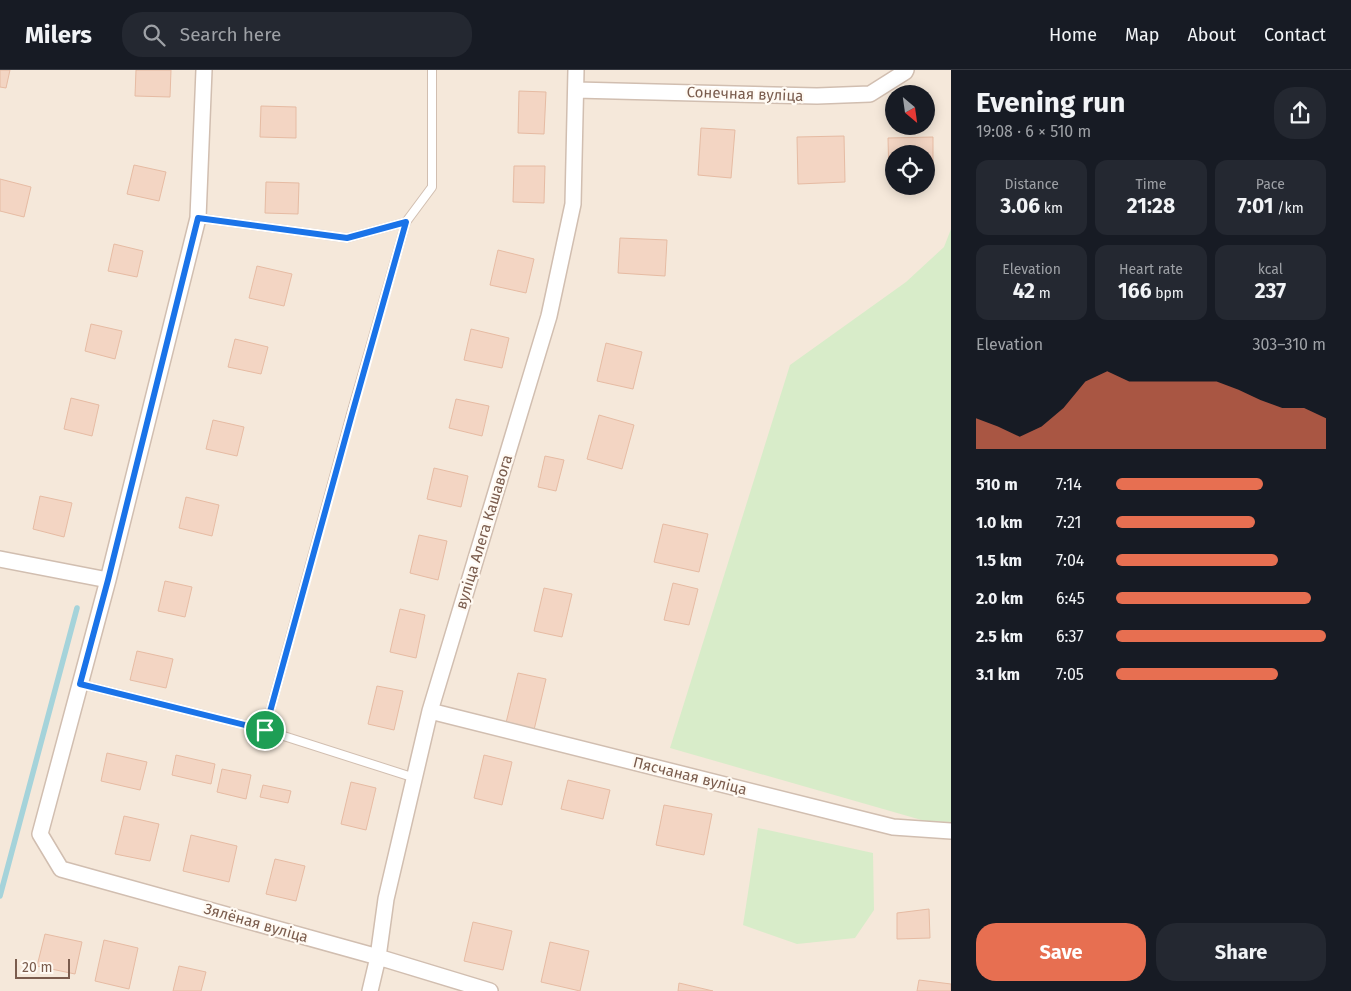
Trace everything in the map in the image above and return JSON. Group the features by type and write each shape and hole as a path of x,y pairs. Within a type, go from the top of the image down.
{"street":[{"path":"80,684 108,580 198,218 204,70"},
{"name":"вуліца Алега Кашавога","path":"370,991 378,957 386,899 430,711 549,316 573,204 576,70"},
{"name":"Сонечная вуліца","path":"576,90 817,96 870,94 906,70"},
{"path":"0,559 108,580"},
{"name":"Зялёная вуліца","path":"80,684 40,834 61,869 378,957 490,991"},
{"name":"Пясчаная вуліца","path":"430,711 893,827 951,832"}],"lane":[{"path":"265,730 406,222 432,187 432,70"},
{"path":"198,218 347,238 406,222"},
{"path":"80,684 265,730 414,778"}],"shaded area":[{"path":"0,70 951,70 951,991 0,991"}],"green space":[{"path":"951,229 951,822 925,821 670,748 790,365 906,282 944,247"},
{"path":"758,828 873,853 874,910 855,938 797,944 743,925"}],"building":[{"path":"0,70 10,70 6,88 0,87"},
{"path":"136,70 171,70 170,97 135,96"},
{"path":"519,91 546,92 544,134 518,133"},
{"path":"261,106 296,107 296,138 260,137"},
{"path":"701,128 735,130 731,178 698,175"},
{"path":"844,136 845,182 798,184 797,137"},
{"path":"933,137 933,145 888,145 888,138"},
{"path":"134,165 166,172 159,201 127,194"},
{"path":"514,166 545,166 544,203 513,202"},
{"path":"0,179 31,187 24,217 0,211"},
{"path":"266,182 299,183 298,214 265,213"},
{"path":"620,238 667,240 665,276 618,273"},
{"path":"114,244 143,251 137,277 108,271"},
{"path":"498,250 534,259 526,293 490,285"},
{"path":"257,266 292,274 284,306 249,298"},
{"path":"91,324 122,331 115,359 85,351"},
{"path":"471,329 509,338 502,368 464,360"},
{"path":"235,339 268,347 261,374 228,367"},
{"path":"606,343 642,352 633,389 597,381"},
{"path":"71,398 99,405 92,436 64,429"},
{"path":"456,399 489,406 482,436 449,428"},
{"path":"599,415 634,425 622,469 587,459"},
{"path":"213,420 244,427 237,456 206,449"},
{"path":"545,456 564,460 556,491 538,487"},
{"path":"434,468 468,476 461,507 427,499"},
{"path":"40,496 72,503 64,537 33,529"},
{"path":"186,497 219,505 212,536 179,528"},
{"path":"663,524 708,534 699,572 654,562"},
{"path":"419,535 447,541 438,580 410,573"},
{"path":"165,581 192,587 185,617 158,611"},
{"path":"673,583 698,589 689,625 664,620"},
{"path":"544,588 572,594 562,637 534,631"},
{"path":"400,609 425,615 416,658 390,652"},
{"path":"137,651 173,659 166,688 130,680"},
{"path":"518,673 546,679 534,730 506,723"},
{"path":"377,686 403,691 394,730 368,724"},
{"path":"107,753 147,762 140,790 101,781"},
{"path":"176,755 215,764 211,784 172,775"},
{"path":"484,755 512,762 502,805 474,798"},
{"path":"222,769 251,775 246,799 217,792"},
{"path":"568,780 610,790 603,819 561,809"},
{"path":"351,782 376,788 366,830 341,824"},
{"path":"263,785 291,791 288,803 260,797"},
{"path":"664,805 712,814 704,855 656,845"},
{"path":"124,816 159,824 150,861 115,854"},
{"path":"191,835 237,846 229,882 183,871"},
{"path":"275,859 305,866 296,901 266,894"},
{"path":"929,909 930,938 897,939 897,913"},
{"path":"473,922 512,931 503,970 464,961"},
{"path":"45,934 82,942 75,974 37,966"},
{"path":"104,940 138,948 129,989 95,981"},
{"path":"550,942 589,951 580,991 541,982"},
{"path":"179,966 206,972 201,991 173,991"},
{"path":"919,980 951,984 951,991 917,991"},
{"path":"679,983 713,991 678,991"}],"waterway":[{"path":"0,896 77,608"}],"route":[{"path":"198,218 347,238 406,222 265,730 80,684 108,580 198,218"}]}
